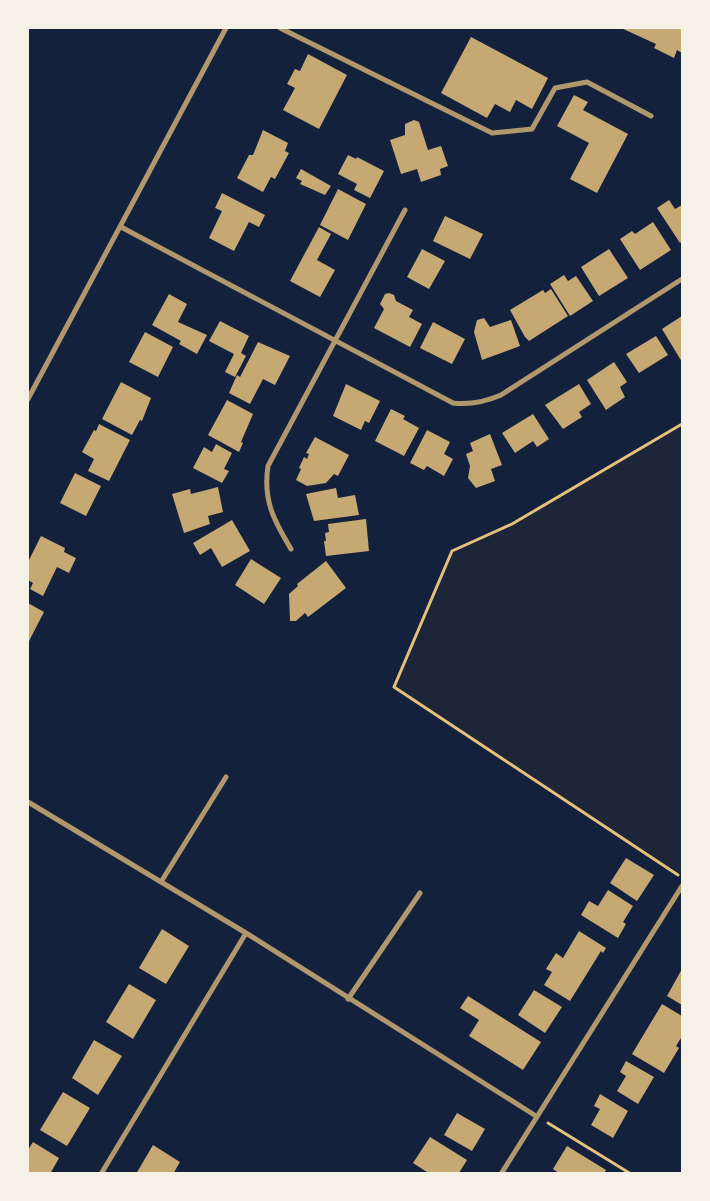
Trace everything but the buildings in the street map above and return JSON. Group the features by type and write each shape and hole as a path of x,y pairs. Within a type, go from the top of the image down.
{"street":[{"path":"28,399 226,28"},
{"path":"280,28 492,133 532,129 555,88 587,82 651,116"},
{"path":"291,549 276,525 268,502 266,485 268,466 405,210"},
{"path":"121,227 333,342 453,403 469,405 488,401 501,395 682,279"},
{"path":"161,882 226,777"},
{"path":"28,802 246,933 536,1116"},
{"path":"501,1174 682,886"},
{"path":"348,999 420,893"},
{"path":"102,1174 246,933"}],"path":[{"path":"682,424 512,524 452,550 394,687 682,879"},
{"path":"536,1116 631,1174"}],"shaded area":[{"path":"682,424 682,879 394,687 452,551 512,524"}]}
